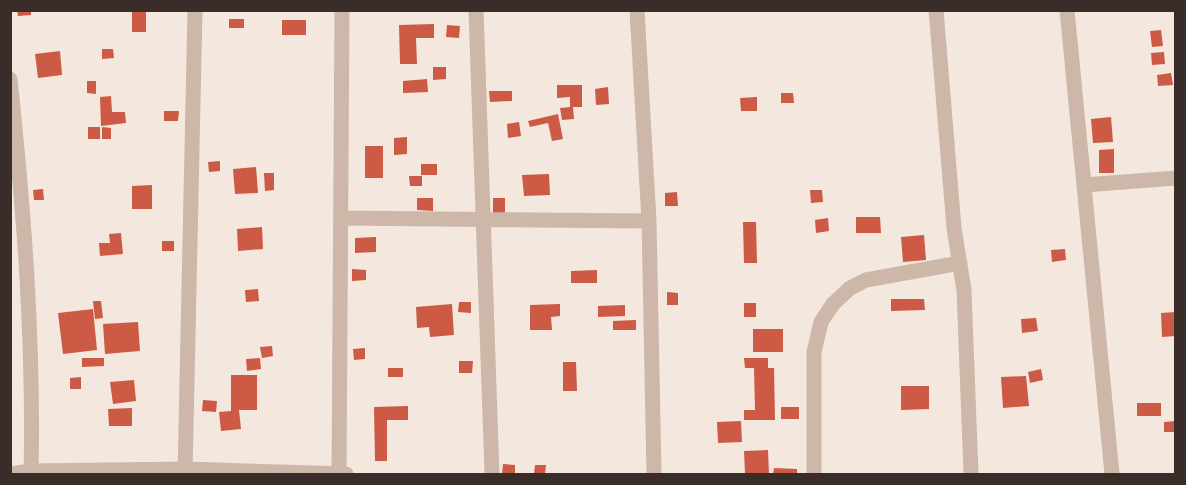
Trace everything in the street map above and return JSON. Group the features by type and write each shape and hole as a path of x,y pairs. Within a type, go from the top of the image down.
{"street":[{"path":"185,472 195,10"},
{"path":"10,474 185,472 342,474 342,10"},
{"path":"476,10 492,474"},
{"path":"637,10 649,221 654,474"},
{"path":"936,10 954,228 964,290 971,474"},
{"path":"1067,10 1112,474"},
{"path":"10,79 24,215 31,359 31,472"},
{"path":"1084,185 1176,178"},
{"path":"341,218 649,221"},
{"path":"814,474 814,352 821,322 827,313 850,288 866,280 960,263"}],"building":[{"path":"17,10 31,10 31,15 18,16"},
{"path":"132,10 146,10 146,32 132,32"},
{"path":"229,19 244,19 244,28 229,28"},
{"path":"282,20 306,20 306,35 282,35"},
{"path":"434,24 434,38 416,38 417,64 400,64 399,25"},
{"path":"447,25 460,26 459,38 446,37"},
{"path":"1161,30 1163,46 1152,47 1150,31"},
{"path":"102,49 113,49 114,58 102,59"},
{"path":"60,51 62,75 38,78 35,54"},
{"path":"1164,52 1165,64 1152,65 1151,53"},
{"path":"433,67 446,67 446,79 433,80"},
{"path":"1171,73 1173,85 1158,86 1157,75"},
{"path":"427,79 428,92 403,93 403,81"},
{"path":"87,81 96,81 96,94 87,93"},
{"path":"557,85 582,85 582,107 573,107 574,119 562,120 560,108 570,107 570,97 557,98"},
{"path":"608,87 609,104 596,105 595,89"},
{"path":"489,91 512,91 512,101 490,102"},
{"path":"781,93 793,93 794,103 781,103"},
{"path":"111,96 112,112 125,112 126,123 101,126 100,97"},
{"path":"757,97 757,111 741,111 740,98"},
{"path":"164,111 179,111 178,121 164,121"},
{"path":"558,114 563,139 552,141 548,123 530,127 528,121"},
{"path":"1111,117 1113,142 1093,143 1091,119"},
{"path":"519,122 521,136 508,138 507,124"},
{"path":"88,127 100,127 100,139 88,139"},
{"path":"102,127 111,128 111,139 102,139"},
{"path":"407,137 407,154 394,155 394,138"},
{"path":"365,146 383,146 383,178 365,178"},
{"path":"1114,149 1114,173 1099,173 1099,150"},
{"path":"220,161 220,171 209,172 208,162"},
{"path":"421,164 437,164 437,175 421,175"},
{"path":"256,167 258,193 235,194 233,169"},
{"path":"264,173 274,173 274,190 265,191"},
{"path":"549,174 550,195 524,196 522,175"},
{"path":"409,176 422,176 422,186 410,186"},
{"path":"152,185 152,209 132,209 132,186"},
{"path":"43,189 44,200 34,200 33,190"},
{"path":"810,190 822,190 823,202 811,203"},
{"path":"677,192 678,206 665,206 665,193"},
{"path":"417,198 433,198 433,211 417,210"},
{"path":"493,198 505,198 505,213 493,214"},
{"path":"856,217 880,217 881,233 856,233"},
{"path":"828,218 829,231 816,233 815,220"},
{"path":"743,222 756,222 757,263 744,263"},
{"path":"262,227 263,249 238,251 237,229"},
{"path":"121,233 123,254 100,256 99,243 110,243 109,234"},
{"path":"924,235 926,260 903,262 901,237"},
{"path":"376,237 376,252 355,253 355,238"},
{"path":"162,241 174,241 174,251 162,251"},
{"path":"1065,249 1066,260 1052,262 1051,250"},
{"path":"352,269 366,270 366,280 352,281"},
{"path":"597,270 597,283 571,283 571,271"},
{"path":"258,289 259,301 246,302 245,290"},
{"path":"667,292 678,293 678,305 667,305"},
{"path":"891,299 924,299 925,310 891,311"},
{"path":"93,301 101,301 103,318 95,319"},
{"path":"459,302 471,302 471,313 458,312"},
{"path":"744,303 756,303 756,317 744,317"},
{"path":"452,304 454,335 430,337 429,327 417,328 416,307"},
{"path":"560,304 560,316 551,317 552,330 530,330 530,305"},
{"path":"625,305 625,316 598,317 598,306"},
{"path":"93,309 97,350 63,354 58,313"},
{"path":"1176,312 1176,336 1162,337 1161,313"},
{"path":"1036,318 1038,331 1022,333 1021,319"},
{"path":"636,320 636,330 613,330 613,321"},
{"path":"138,322 140,351 105,354 103,324"},
{"path":"753,329 783,329 783,352 753,352"},
{"path":"272,346 273,356 262,358 260,347"},
{"path":"365,348 365,359 354,360 353,349"},
{"path":"82,358 104,358 104,366 82,367"},
{"path":"260,358 261,369 247,371 246,359"},
{"path":"744,358 768,358 768,368 774,368 775,420 744,420 744,410 755,410 754,368 745,368"},
{"path":"459,361 473,361 472,373 459,373"},
{"path":"563,362 576,362 577,391 563,391"},
{"path":"388,368 403,368 403,377 388,377"},
{"path":"1041,369 1043,380 1030,383 1028,372"},
{"path":"231,375 257,375 257,410 239,410 241,429 221,431 219,412 231,411"},
{"path":"1026,376 1029,406 1003,408 1001,377"},
{"path":"81,377 81,389 70,389 70,378"},
{"path":"134,380 136,401 113,404 110,382"},
{"path":"901,386 929,386 929,409 901,410"},
{"path":"203,400 217,401 216,412 202,411"},
{"path":"1137,403 1161,403 1161,416 1137,416"},
{"path":"408,406 408,420 387,420 387,461 375,461 374,407"},
{"path":"781,407 799,407 799,419 781,419"},
{"path":"132,408 132,426 109,426 108,409"},
{"path":"741,421 742,442 718,443 717,422"},
{"path":"1176,421 1176,432 1164,432 1164,422"},
{"path":"768,450 769,474 745,474 744,451"},
{"path":"503,464 515,465 515,474 502,474"},
{"path":"535,465 546,465 545,474 534,474"},
{"path":"774,468 797,469 797,474 773,474"}]}
